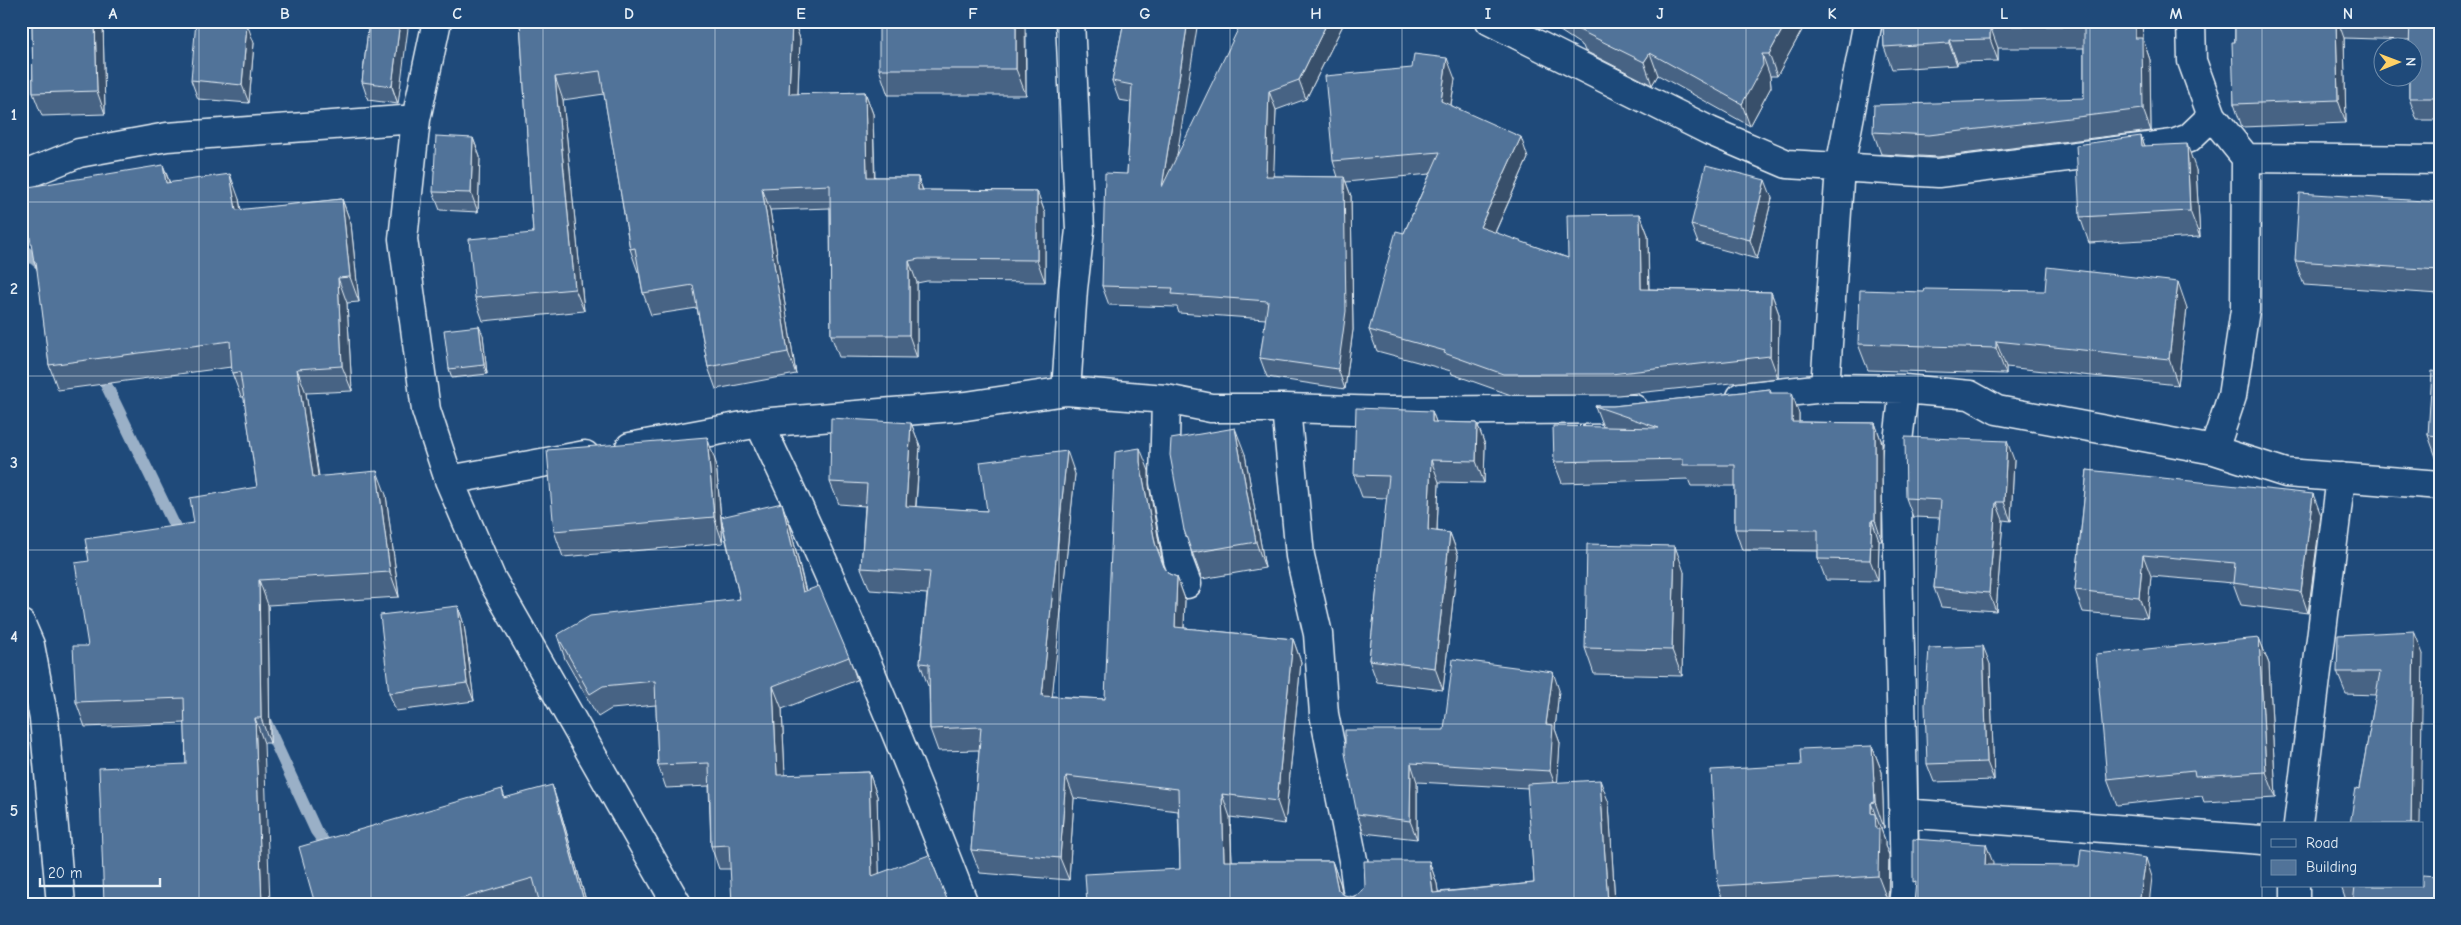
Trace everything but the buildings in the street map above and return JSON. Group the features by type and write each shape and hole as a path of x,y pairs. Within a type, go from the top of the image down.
{"street":[{"path":"437,21 416,119 403,239 426,410 449,480 491,578 678,904"},
{"path":"1066,391 1073,289 1080,230 1070,21"},
{"path":"1490,21 1710,131 1787,164 1938,173 2173,144 2189,138 2212,116"},
{"path":"1825,388 1840,167 1868,21"},
{"path":"2191,21 2192,61 2212,116 2246,158 2245,310 2232,396 2214,450"},
{"path":"21,179 27,174 79,153 167,137 416,119"},
{"path":"2246,158 2440,160"},
{"path":"1720,400 1825,388 1904,389 1970,395 1997,410 2214,450 2286,473 2440,485"},
{"path":"1903,904 1896,459 1904,389"},
{"path":"449,480 759,423 966,406 1066,391 1166,399 1211,408 1387,411 1619,411 1654,407"},
{"path":"1166,399 1164,482 1178,560 1187,584"},
{"path":"1286,408 1300,556 1318,634 1324,714 1354,860 1358,904"},
{"path":"759,423 806,519 902,745 964,904"},
{"path":"2298,822 2340,477"},
{"path":"21,624 30,645 44,719 62,904"},
{"path":"1903,813 2261,840"},
{"path":"2295,888 2295,904"}],"waterway":[{"path":"21,248 46,269"},
{"path":"98,368 181,539"},
{"path":"263,716 316,831 333,854"}]}
